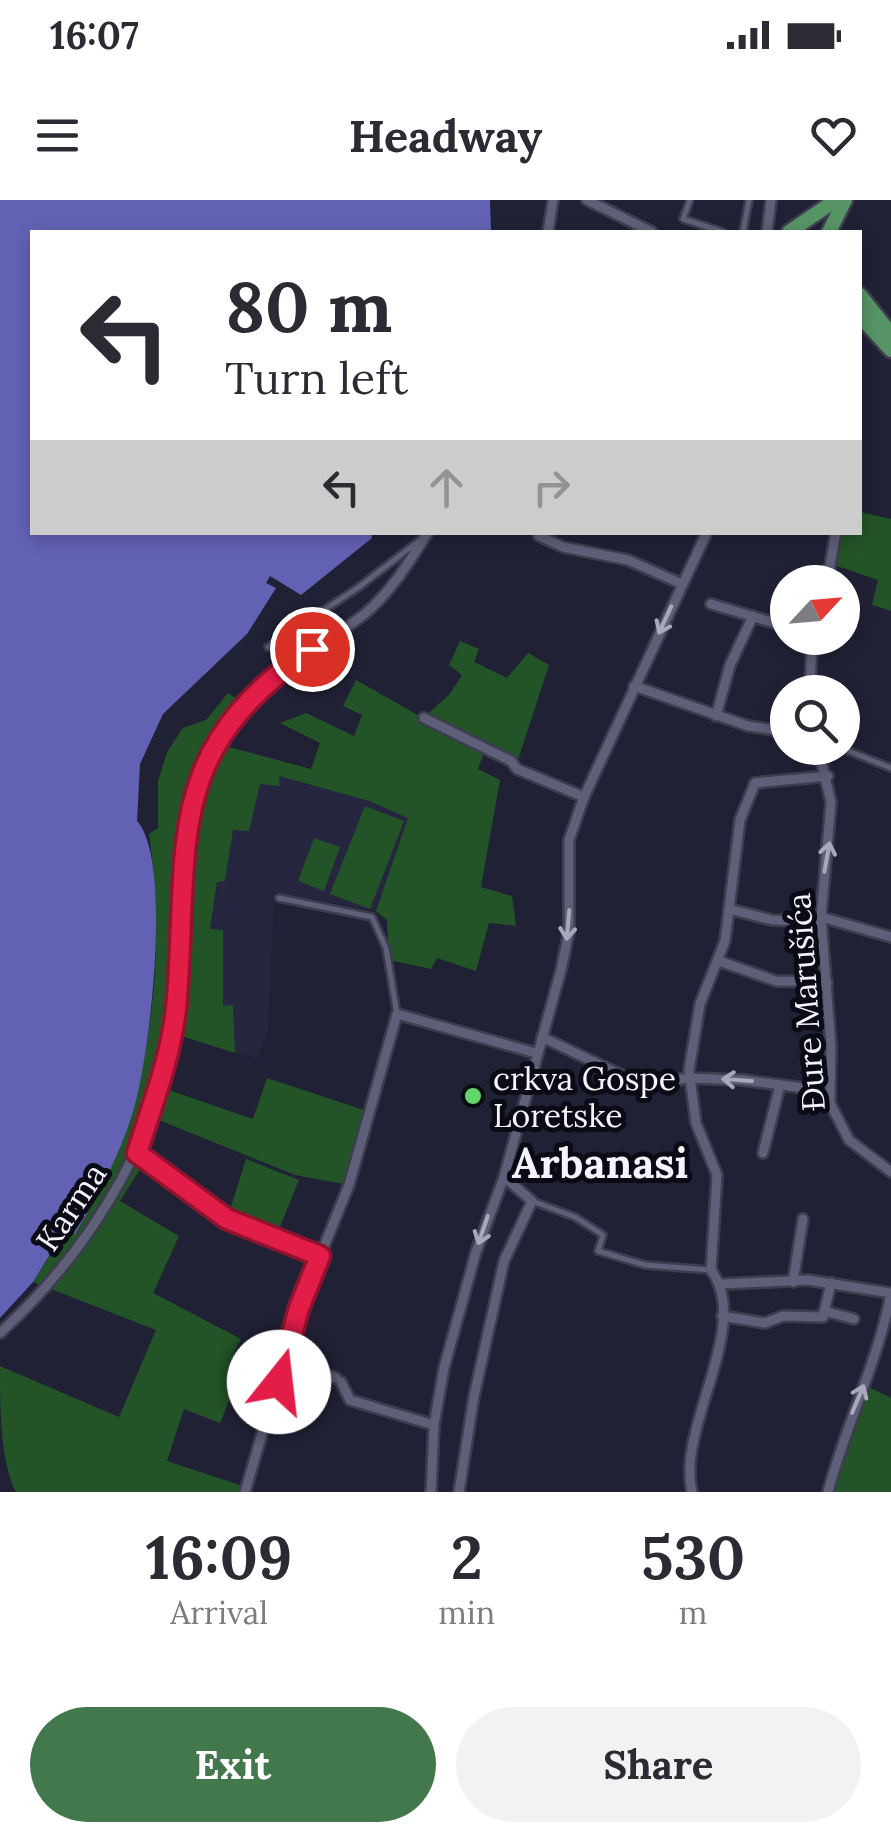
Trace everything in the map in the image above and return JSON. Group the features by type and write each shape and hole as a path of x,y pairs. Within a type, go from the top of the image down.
{"main road":[{"path":"793,230 836,200"},
{"path":"830,230 845,200"},
{"path":"862,298 891,334"},
{"path":"864,325 891,350"}],"street":[{"path":"548,230 553,200"},
{"path":"587,200 648,230"},
{"path":"767,230 771,200"},
{"name":"Karma","path":"0,1333 36,1301 90,1231 137,1153 169,1052 177,999 179,887 204,762 251,696 276,672 365,614 427,535"},
{"path":"430,1492 434,1425 470,1272 504,1177 569,932 569,840 584,797 706,535"},
{"path":"831,565 836,535"},
{"path":"539,536 563,548 628,560 682,584"},
{"path":"711,604 770,621"},
{"path":"716,716 730,665 753,616"},
{"path":"634,686 716,716 770,728"},
{"path":"424,718 512,762 516,769 584,797"},
{"name":"Đure Marušića","path":"824,765 831,821 821,919 828,982 830,1103 849,1140 891,1172"},
{"path":"692,1492 689,1460 722,1316 722,1284 711,1270 717,1176 696,1122 689,1078 700,1004 720,961 740,820 756,783 828,776"},
{"path":"728,910 772,920 821,919 891,936"},
{"path":"720,961 776,981 828,982"},
{"path":"245,1492 299,1308 349,1185 397,1014 536,1053"},
{"path":"542,1036 642,1085 689,1078 780,1085 804,1088 830,1103"},
{"path":"764,1153 780,1085"},
{"path":"137,1153 227,1219 320,1256"},
{"path":"459,1492 474,1396 504,1261 532,1201 504,1177"},
{"path":"793,1282 803,1220"},
{"path":"722,1284 831,1284 891,1293 881,1347 857,1397 828,1492"},
{"path":"722,1316 765,1323 783,1316 823,1317 831,1284"},
{"path":"824,1311 854,1319"},
{"path":"287,1358 338,1380 350,1400 434,1425"}],"lane":[{"path":"690,200 683,219 717,230"},
{"path":"744,230 749,200"},
{"path":"268,646 359,587 427,535"},
{"path":"860,756 891,768"},
{"path":"279,898 372,916 386,948 397,1014"},
{"path":"532,1201 575,1217 603,1234 598,1251 646,1265 711,1270"}],"shaded area":[{"path":"0,200 490,200 491,230 30,230 30,535 372,538 301,595 270,576 266,583 276,588 247,634 163,714 140,764 137,821 148,842 156,915 151,1004 134,1108 109,1173 75,1234 65,1230 33,1282 0,1318"},
{"path":"278,776 369,801 409,818 376,911 274,892 268,1029 257,1058 235,1053 233,1006 223,1007 223,930 210,929 218,881 225,880 233,830 249,830 260,784 280,785"}],"green space":[{"path":"862,512 891,519 891,611 872,605 878,580 860,574 860,565 837,565 842,535 862,535"},
{"path":"460,641 479,649 474,662 507,678 528,653 549,665 517,763 485,750 478,769 500,780 481,887 512,896 516,926 489,923 476,971 437,958 431,969 389,960 387,920 376,911 408,818 369,801 279,776 280,786 260,784 249,831 233,830 225,881 217,882 210,929 223,930 223,1006 233,1005 235,1053 172,1033 160,1087 253,1119 267,1078 370,1112 349,1185 295,1175 149,1116 146,1160 120,1201 179,1236 153,1293 241,1339 229,1363 242,1369 220,1423 184,1409 167,1461 246,1487 245,1492 16,1492 4,1449 0,1366 119,1417 156,1330 33,1282 66,1230 76,1233 101,1189 136,1092 154,989 155,885 149,834 158,828 158,781 167,752 183,728 206,720 228,693 245,704 217,744 311,769 320,743 280,723 306,713 354,736 362,715 343,706 356,680 423,718 449,695 462,675 449,665"},
{"path":"365,806 404,821 370,909 330,894"},
{"path":"314,838 340,847 324,891 298,881"},
{"path":"246,1159 299,1180 275,1239 227,1219"},
{"path":"864,1385 891,1398 891,1492 828,1492"}],"place":[{"name":"crkva Gospe Loretske","path":"473,1096"}],"district":[{"name":"Arbanasi","path":"600,1163"}],"route":[{"path":"279,1382 299,1308 320,1256 227,1219 137,1153 169,1052 177,999 179,887 204,762 251,696 276,672 312,649"}]}
